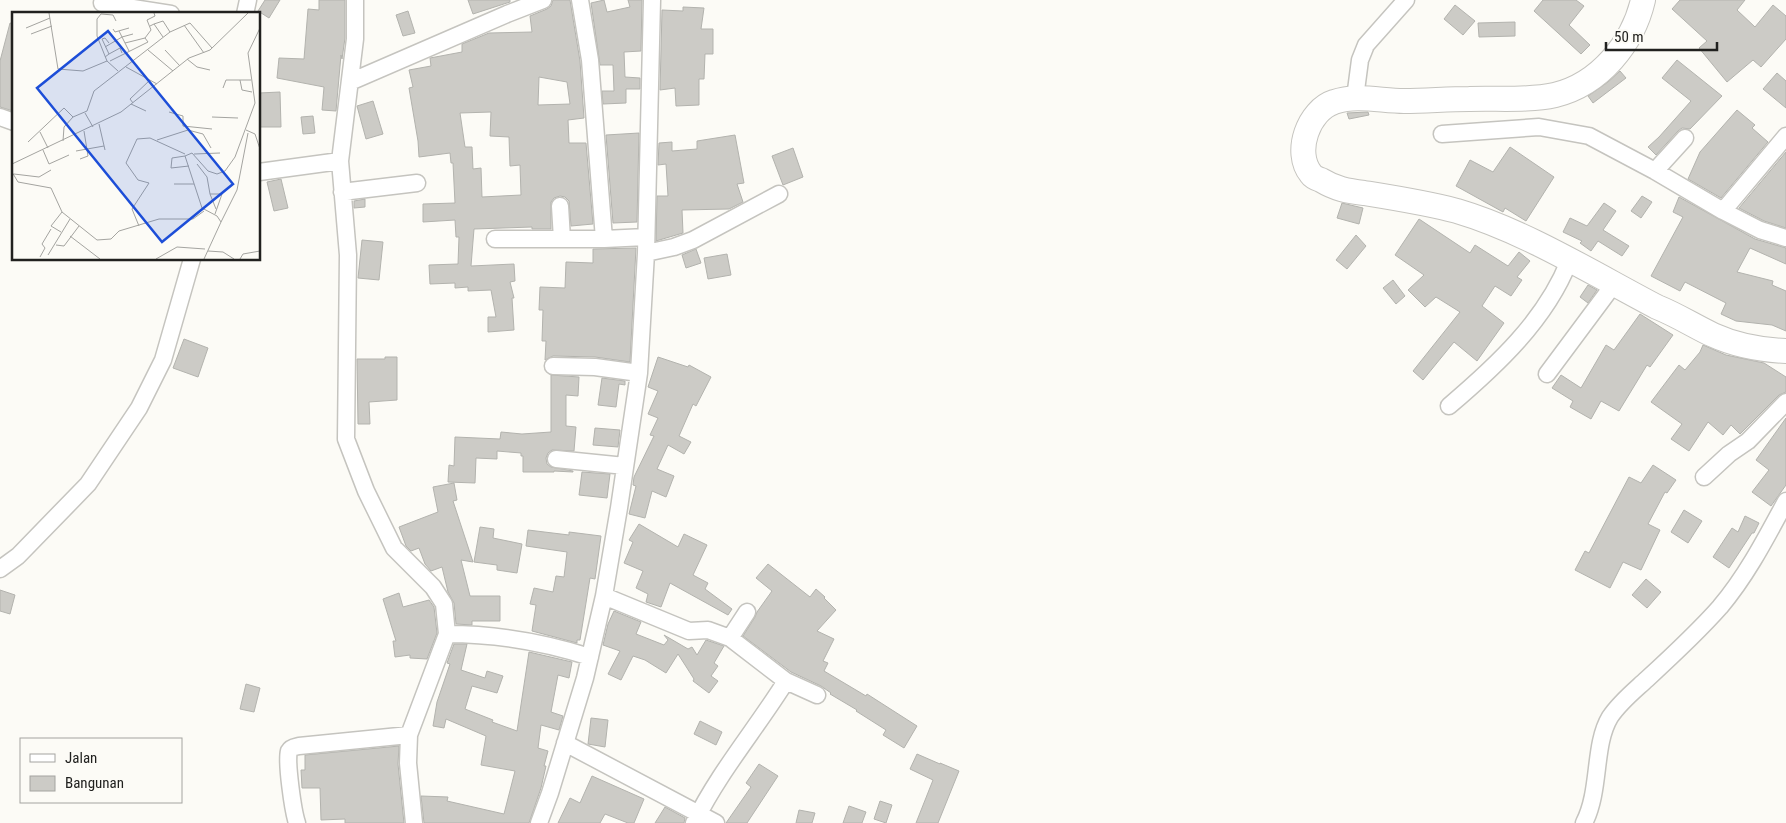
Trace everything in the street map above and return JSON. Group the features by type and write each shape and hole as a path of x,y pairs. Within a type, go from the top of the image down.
{"highway":[{"path":"1643,0 1640,11 1622,49 1589,81 1555,95 1515,99 1402,101 1355,98 1334,102 1320,109 1314,118 1307,134 1303,152 1304,158 1311,175 1336,188 1405,200 1457,212 1529,240 1715,335 1742,344 1786,352"}],"street":[{"path":"355,0 355,39 345,108 340,161 348,255 346,439 366,491 394,548 433,587 444,604 446,634 408,734 408,763 414,823"},
{"path":"350,82 505,7 544,0"},
{"path":"580,0 590,60 604,239"},
{"path":"539,823 550,793 590,657 604,596 639,373 646,245 652,0"},
{"path":"1355,98 1360,60 1366,45 1406,0"},
{"path":"102,6 154,12"},
{"path":"0,117 12,121"},
{"path":"1442,134 1539,127 1589,136 1760,230 1786,238"},
{"path":"1724,211 1786,136"},
{"path":"1655,171 1685,138"},
{"path":"260,172 340,161"},
{"path":"342,192 417,183"},
{"path":"495,239 604,239 674,248 693,240 779,194"},
{"path":"560,206 562,240"},
{"path":"0,569 18,556 88,484 140,408 162,360 192,260"},
{"path":"1449,406 1491,370 1524,334 1562,280 1570,261"},
{"path":"1547,374 1614,284"},
{"path":"553,366 595,367 639,373"},
{"path":"1704,477 1730,454 1748,442 1786,402"},
{"path":"556,459 625,466"},
{"path":"1584,823 1589,813 1595,790 1604,729 1610,717 1620,704 1720,607 1749,569 1786,501"},
{"path":"604,596 689,631 708,630 730,638 786,681 817,695"},
{"path":"730,638 747,612"},
{"path":"446,634 482,634 526,641 590,657"},
{"path":"696,818 730,761 766,714 786,681"},
{"path":"297,823 293,805 289,765 289,752 292,748 408,734"},
{"path":"565,743 696,818 716,823"}],"building":[{"path":"265,0 280,0 269,18 258,11"},
{"path":"319,0 345,0 345,38 342,59 341,55 336,111 322,110 324,87 277,78 279,58 304,59 308,9 319,10"},
{"path":"468,0 510,0 510,2 473,14"},
{"path":"553,0 570,0 580,61 584,118 568,120 569,143 586,143 593,224 571,226 569,201 565,197 560,196 554,198 551,202 551,229 532,229 532,227 474,229 471,266 514,264 515,281 510,282 514,298 512,298 514,330 488,332 488,317 496,317 491,290 468,291 468,287 455,288 455,283 430,284 429,265 458,264 459,237 456,237 455,220 423,222 423,204 455,203 453,163 451,163 450,153 419,157 409,88 413,87 409,70 431,66 430,58 462,52 462,44 489,33 532,32 530,16 551,6","holes":["539,77 567,82 570,104 538,105","491,112 490,136 509,137 510,166 520,165 521,195 482,197 481,168 473,169 472,147 465,147 460,113"]},
{"path":"604,0 607,12 630,7 628,0 642,0 641,51 624,52 625,77 640,78 640,89 626,89 626,103 603,104 602,91 614,91 613,65 600,65 591,3"},
{"path":"1543,0 1576,0 1584,6 1569,25 1590,45 1581,54 1534,11"},
{"path":"1680,0 1745,0 1737,10 1755,27 1773,5 1786,16 1786,39 1761,67 1753,60 1727,82 1699,48 1707,41 1672,9"},
{"path":"1455,5 1475,21 1463,35 1444,19"},
{"path":"683,7 704,8 701,29 713,29 713,54 705,54 704,79 699,79 699,105 676,106 675,88 660,90 662,10 683,11"},
{"path":"408,11 415,33 403,36 396,15"},
{"path":"1515,22 1515,36 1479,37 1478,23"},
{"path":"10,23 12,24 12,111 0,107 0,61"},
{"path":"1677,60 1722,96 1690,129 1682,128 1678,131 1656,155 1648,147 1691,101 1662,78"},
{"path":"1620,71 1626,78 1593,103 1588,96"},
{"path":"1777,73 1786,81 1786,108 1763,89"},
{"path":"280,92 281,127 260,127 260,93"},
{"path":"373,101 383,134 366,139 357,106"},
{"path":"1737,110 1755,125 1752,128 1768,142 1721,198 1688,179 1700,152"},
{"path":"1368,112 1369,115 1349,119 1347,113"},
{"path":"313,116 315,133 303,134 301,117"},
{"path":"639,133 637,222 613,223 606,135"},
{"path":"735,135 744,183 737,184 743,202 729,209 682,210 683,233 656,241 657,196 668,196 666,164 658,165 659,143 672,142 672,151 697,149 697,141"},
{"path":"1510,147 1554,177 1526,221 1505,208 1503,212 1456,186 1470,160 1493,172"},
{"path":"793,148 803,177 783,185 772,156"},
{"path":"1786,152 1786,228 1764,221 1739,208"},
{"path":"281,179 288,208 274,211 267,182"},
{"path":"1642,196 1652,202 1641,218 1631,211"},
{"path":"1679,197 1755,239 1786,248 1786,264 1750,248 1737,272 1773,281 1772,285 1786,291 1786,331 1772,325 1736,321 1721,314 1726,303 1685,282 1680,291 1651,276 1683,217 1673,212"},
{"path":"365,199 365,207 354,208 354,201"},
{"path":"1342,203 1363,208 1359,224 1337,218"},
{"path":"1604,203 1616,211 1603,230 1629,246 1622,256 1598,241 1591,251 1580,243 1582,241 1563,232 1570,218 1587,226"},
{"path":"1419,219 1470,253 1475,245 1508,266 1519,252 1530,261 1517,277 1522,280 1511,296 1495,286 1482,306 1504,323 1477,361 1454,342 1423,380 1413,371 1460,312 1436,297 1425,307 1408,290 1424,275 1395,255"},
{"path":"1356,235 1366,246 1347,269 1336,260"},
{"path":"362,240 383,242 379,280 358,278"},
{"path":"636,248 630,362 595,357 553,356 545,360 546,341 542,341 543,310 539,310 540,287 565,288 566,262 593,263 593,249"},
{"path":"696,249 701,263 686,268 682,255"},
{"path":"727,254 731,275 708,279 704,258"},
{"path":"1393,280 1405,296 1396,304 1383,288"},
{"path":"1588,285 1597,290 1588,303 1580,297"},
{"path":"1640,314 1673,335 1650,367 1647,365 1619,411 1601,401 1591,419 1570,407 1573,401 1552,388 1561,375 1581,388 1606,345 1614,350"},
{"path":"184,339 208,348 198,377 173,368"},
{"path":"1703,345 1726,355 1764,363 1786,377 1786,392 1779,395 1740,434 1731,425 1723,435 1708,422 1689,451 1671,439 1682,424 1651,402 1679,365 1685,370 1700,352"},
{"path":"385,357 397,357 397,400 369,402 370,424 358,424 357,359 385,359"},
{"path":"658,357 688,367 689,365 711,377 696,406 693,404 679,436 691,442 684,454 668,445 657,469 674,476 666,497 652,491 645,518 629,514 636,486 633,485 634,477 654,436 650,435 658,418 648,414 658,391 648,387"},
{"path":"551,375 579,377 578,396 566,395 566,426 576,427 574,451 552,450 546,458 547,464 551,467 573,472 523,472 523,456 521,456 521,453 497,451 497,459 476,458 475,483 448,482 449,465 454,466 455,437 500,439 501,432 522,434 551,432"},
{"path":"602,378 625,381 625,385 619,384 616,407 598,405"},
{"path":"1786,418 1786,485 1771,506 1752,492 1769,470 1756,460"},
{"path":"595,428 620,430 618,447 593,445"},
{"path":"1653,465 1676,480 1667,493 1665,492 1648,524 1660,530 1641,570 1623,562 1610,588 1575,570 1585,551 1589,553 1629,477 1641,483"},
{"path":"582,472 610,474 607,498 579,495"},
{"path":"454,483 457,500 453,501 473,562 461,560 470,596 500,596 500,621 472,621 472,625 456,624 454,603 448,592 442,567 431,571 425,564 419,548 411,551 406,546 399,527 438,512 433,487"},
{"path":"1684,510 1702,521 1688,543 1671,532"},
{"path":"1745,516 1759,523 1729,568 1713,557 1732,528 1738,532"},
{"path":"639,524 678,547 684,534 707,545 693,575 708,583 705,589 732,609 728,615 670,583 661,607 646,602 648,594 636,588 643,571 624,563 633,542 629,540"},
{"path":"480,527 494,529 493,538 522,544 517,573 497,570 497,565 474,562"},
{"path":"528,530 569,535 569,532 601,536 595,579 590,578 580,640 577,640 577,643 532,631 536,605 530,604 534,588 553,592 556,576 564,577 567,552 526,546"},
{"path":"768,564 810,597 816,589 836,610 817,631 834,639 823,661 828,663 824,671 866,696 867,694 917,726 904,748 883,735 886,730 830,694 821,686 791,672 743,636 772,591 756,578"},
{"path":"1646,579 1661,592 1647,608 1632,595"},
{"path":"0,590 15,595 10,614 0,611"},
{"path":"399,593 403,607 429,600 434,607 437,633 427,659 410,658 410,655 395,657 393,641 396,641 383,599"},
{"path":"614,611 641,622 636,634 664,645 668,640 664,635 688,649 692,647 697,655 706,640 724,646 714,663 718,666 711,676 718,681 709,693 693,681 694,679 678,654 666,673 645,660 633,656 621,680 608,674 620,651 603,645 608,624"},
{"path":"454,644 467,644 461,670 485,678 487,671 503,676 497,693 472,686 465,709 517,731 529,652 572,662 569,678 558,675 551,712 563,716 559,730 541,725 538,748 548,751 541,788 529,823 424,823 421,796 448,797 447,801 504,814 515,771 481,765 486,736 446,719 444,728 433,726 437,702 450,664 447,663"},
{"path":"246,684 260,688 254,712 240,709"},
{"path":"591,718 608,720 605,747 588,744"},
{"path":"700,721 722,732 716,745 694,734"},
{"path":"399,746 398,764 404,823 345,823 345,819 321,820 320,788 302,788 301,770 305,770 305,755"},
{"path":"917,754 959,771 938,823 916,823 933,780 910,769"},
{"path":"759,764 778,776 747,823 726,823 751,787 746,783"},
{"path":"592,776 644,799 634,823 628,823 605,814 600,823 558,823 570,798 580,803"},
{"path":"880,801 892,805 886,823 874,819"},
{"path":"849,806 866,812 862,823 843,823"},
{"path":"665,807 685,818 684,823 655,823"},
{"path":"799,810 815,813 812,823 796,823"}]}
